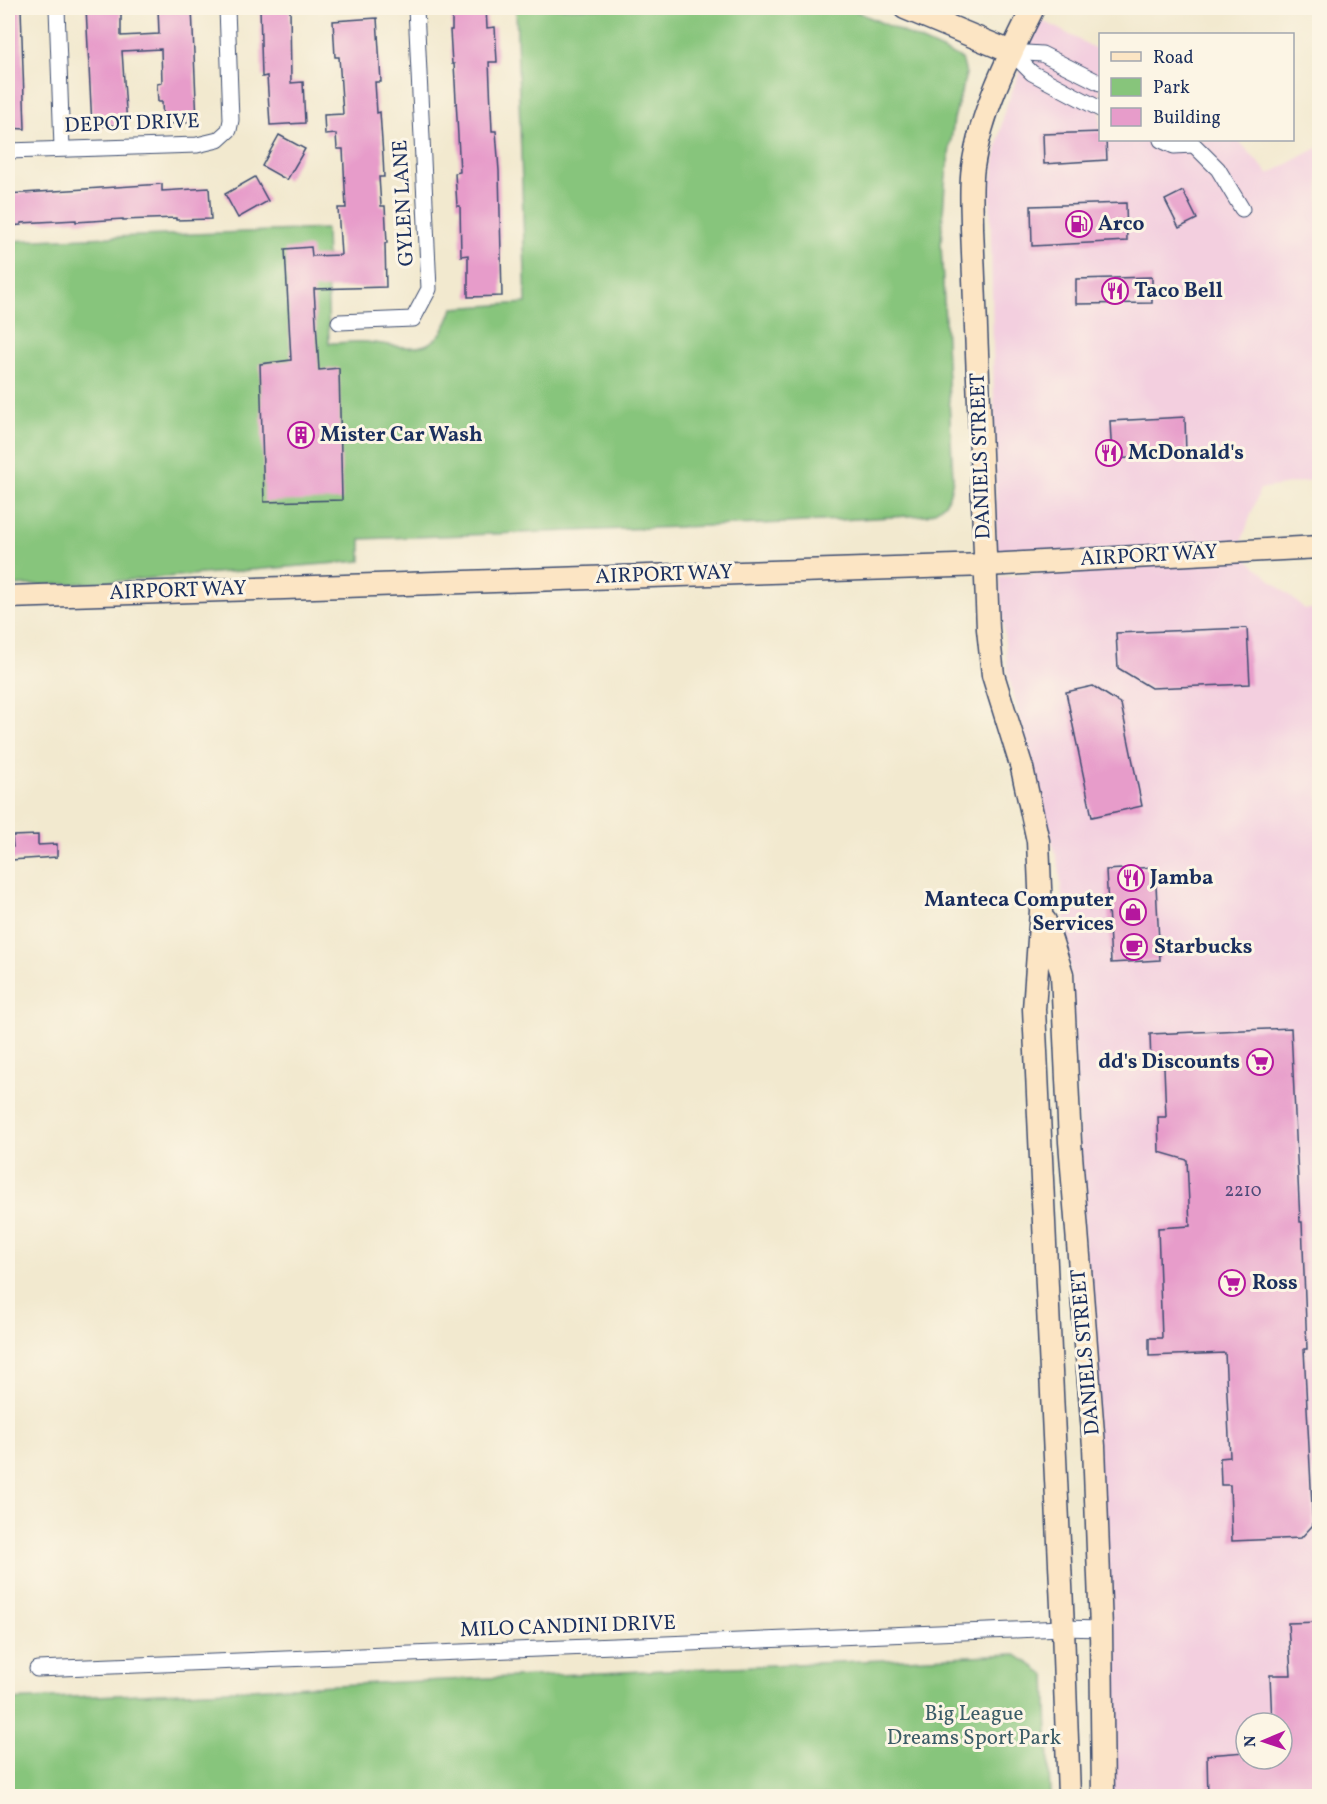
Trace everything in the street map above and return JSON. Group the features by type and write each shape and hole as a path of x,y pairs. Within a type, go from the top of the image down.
{"main road":[{"path":"905,8 1011,52"},
{"name":"DANIELS STREET","path":"1033,8 1011,52 986,114 973,170 972,228 988,629 993,675 1022,768 1038,841 1041,911 1034,1009 1069,1797"},
{"name":"AIRPORT WAY","path":"8,597 986,565 1320,547"},
{"name":"DANIELS STREET","path":"1041,911 1062,974 1070,1142 1094,1446 1101,1629 1103,1797"}],"street":[{"path":"57,8 62,148"},
{"name":"DEPOT DRIVE","path":"8,151 197,145 219,140 229,130 231,120 227,8"},
{"name":"GYLEN LANE","path":"339,322 413,318 429,289 416,8"},
{"path":"1011,52 1042,54 1099,82"},
{"path":"1011,52 1032,73 1099,108"},
{"path":"1163,141 1174,146 1191,142 1218,169 1242,209"},
{"name":"MILO CANDINI DRIVE","path":"37,1669 1063,1628 1101,1629"}],"shaded area":[{"path":"1040,19 1099,50 1099,141 1239,141 1269,174 1319,147 1319,479 1260,489 1241,543 997,556 990,190 1004,112"},
{"path":"1242,555 1305,609 1319,609 1319,1796 1112,1796 1072,994 1059,867 1008,675 999,577"}],"green space":[{"path":"516,8 849,8 962,59 966,74 954,119 945,184 941,244 953,478 949,497 943,505 927,515 787,523 361,539 361,561 93,583 8,586 8,241 326,229 329,343 362,342 408,347 420,346 430,343 439,336 453,308 526,303"},
{"name":"Big League Dreams Sport Park","path":"1015,1654 1046,1675 1050,1796 8,1796 8,1700"}],"building":[{"path":"8,8 21,8 25,129 8,128"},
{"path":"86,8 121,8 121,36 159,34 158,8 192,8 197,122 163,124 162,102 158,102 157,84 162,83 161,49 122,51 127,125 92,126"},
{"path":"260,8 290,8 291,83 303,82 305,123 270,125 267,76 262,77"},
{"path":"452,8 486,8 487,28 495,27 497,62 489,62 492,131 496,131 499,171 502,296 468,297 468,255 461,256 460,206 457,206 455,173 460,172 450,30 452,30"},
{"path":"377,18 381,82 375,82 383,156 384,177 379,177 381,206 385,206 386,287 314,289 319,370 339,368 342,500 264,502 260,364 291,360 285,249 311,247 312,256 341,255 338,208 346,208 343,149 337,149 336,134 325,135 324,115 343,114 339,57 335,57 333,21"},
{"path":"1099,132 1099,141 1106,141 1107,160 1044,164 1043,134"},
{"path":"279,135 305,149 287,180 262,166"},
{"path":"255,177 268,201 238,218 225,194"},
{"path":"162,184 162,191 209,188 211,219 123,219 76,222 76,220 21,223 21,225 8,226 8,194"},
{"path":"1183,191 1197,219 1179,228 1165,200"},
{"name":"Arco","path":"1126,203 1127,241 1032,246 1031,206"},
{"path":"1152,277 1152,303 1076,304 1076,279"},
{"path":"1185,417 1186,455 1112,459 1110,421"},
{"path":"1247,628 1250,684 1151,688 1118,668 1116,633"},
{"path":"1093,686 1121,704 1142,806 1092,817 1066,692"},
{"path":"38,835 38,845 57,844 57,857 11,860 12,836"},
{"path":"1155,867 1160,960 1111,963 1106,870"},
{"path":"1291,1028 1300,1222 1302,1222 1307,1349 1304,1349 1313,1525 1301,1538 1232,1541 1230,1485 1221,1485 1220,1458 1230,1457 1225,1353 1149,1356 1149,1338 1162,1338 1158,1228 1190,1226 1187,1160 1159,1152 1158,1117 1166,1117 1164,1067 1151,1064 1150,1034"},
{"path":"1320,1622 1320,1797 1208,1797 1207,1755 1234,1753 1234,1771 1294,1771 1294,1711 1272,1711 1270,1675 1291,1675 1288,1623"}],"place":[{"name":"Arco","path":"1079,224"},
{"name":"Taco Bell","path":"1115,291"},
{"name":"Mister Car Wash","path":"301,435"},
{"name":"McDonald's","path":"1109,453"},
{"name":"Jamba","path":"1131,878"},
{"name":"Manteca Computer Services","path":"1133,912"},
{"name":"Starbucks","path":"1134,947"},
{"name":"dd's Discounts","path":"1260,1062"},
{"name":"Ross","path":"1232,1283"}]}
